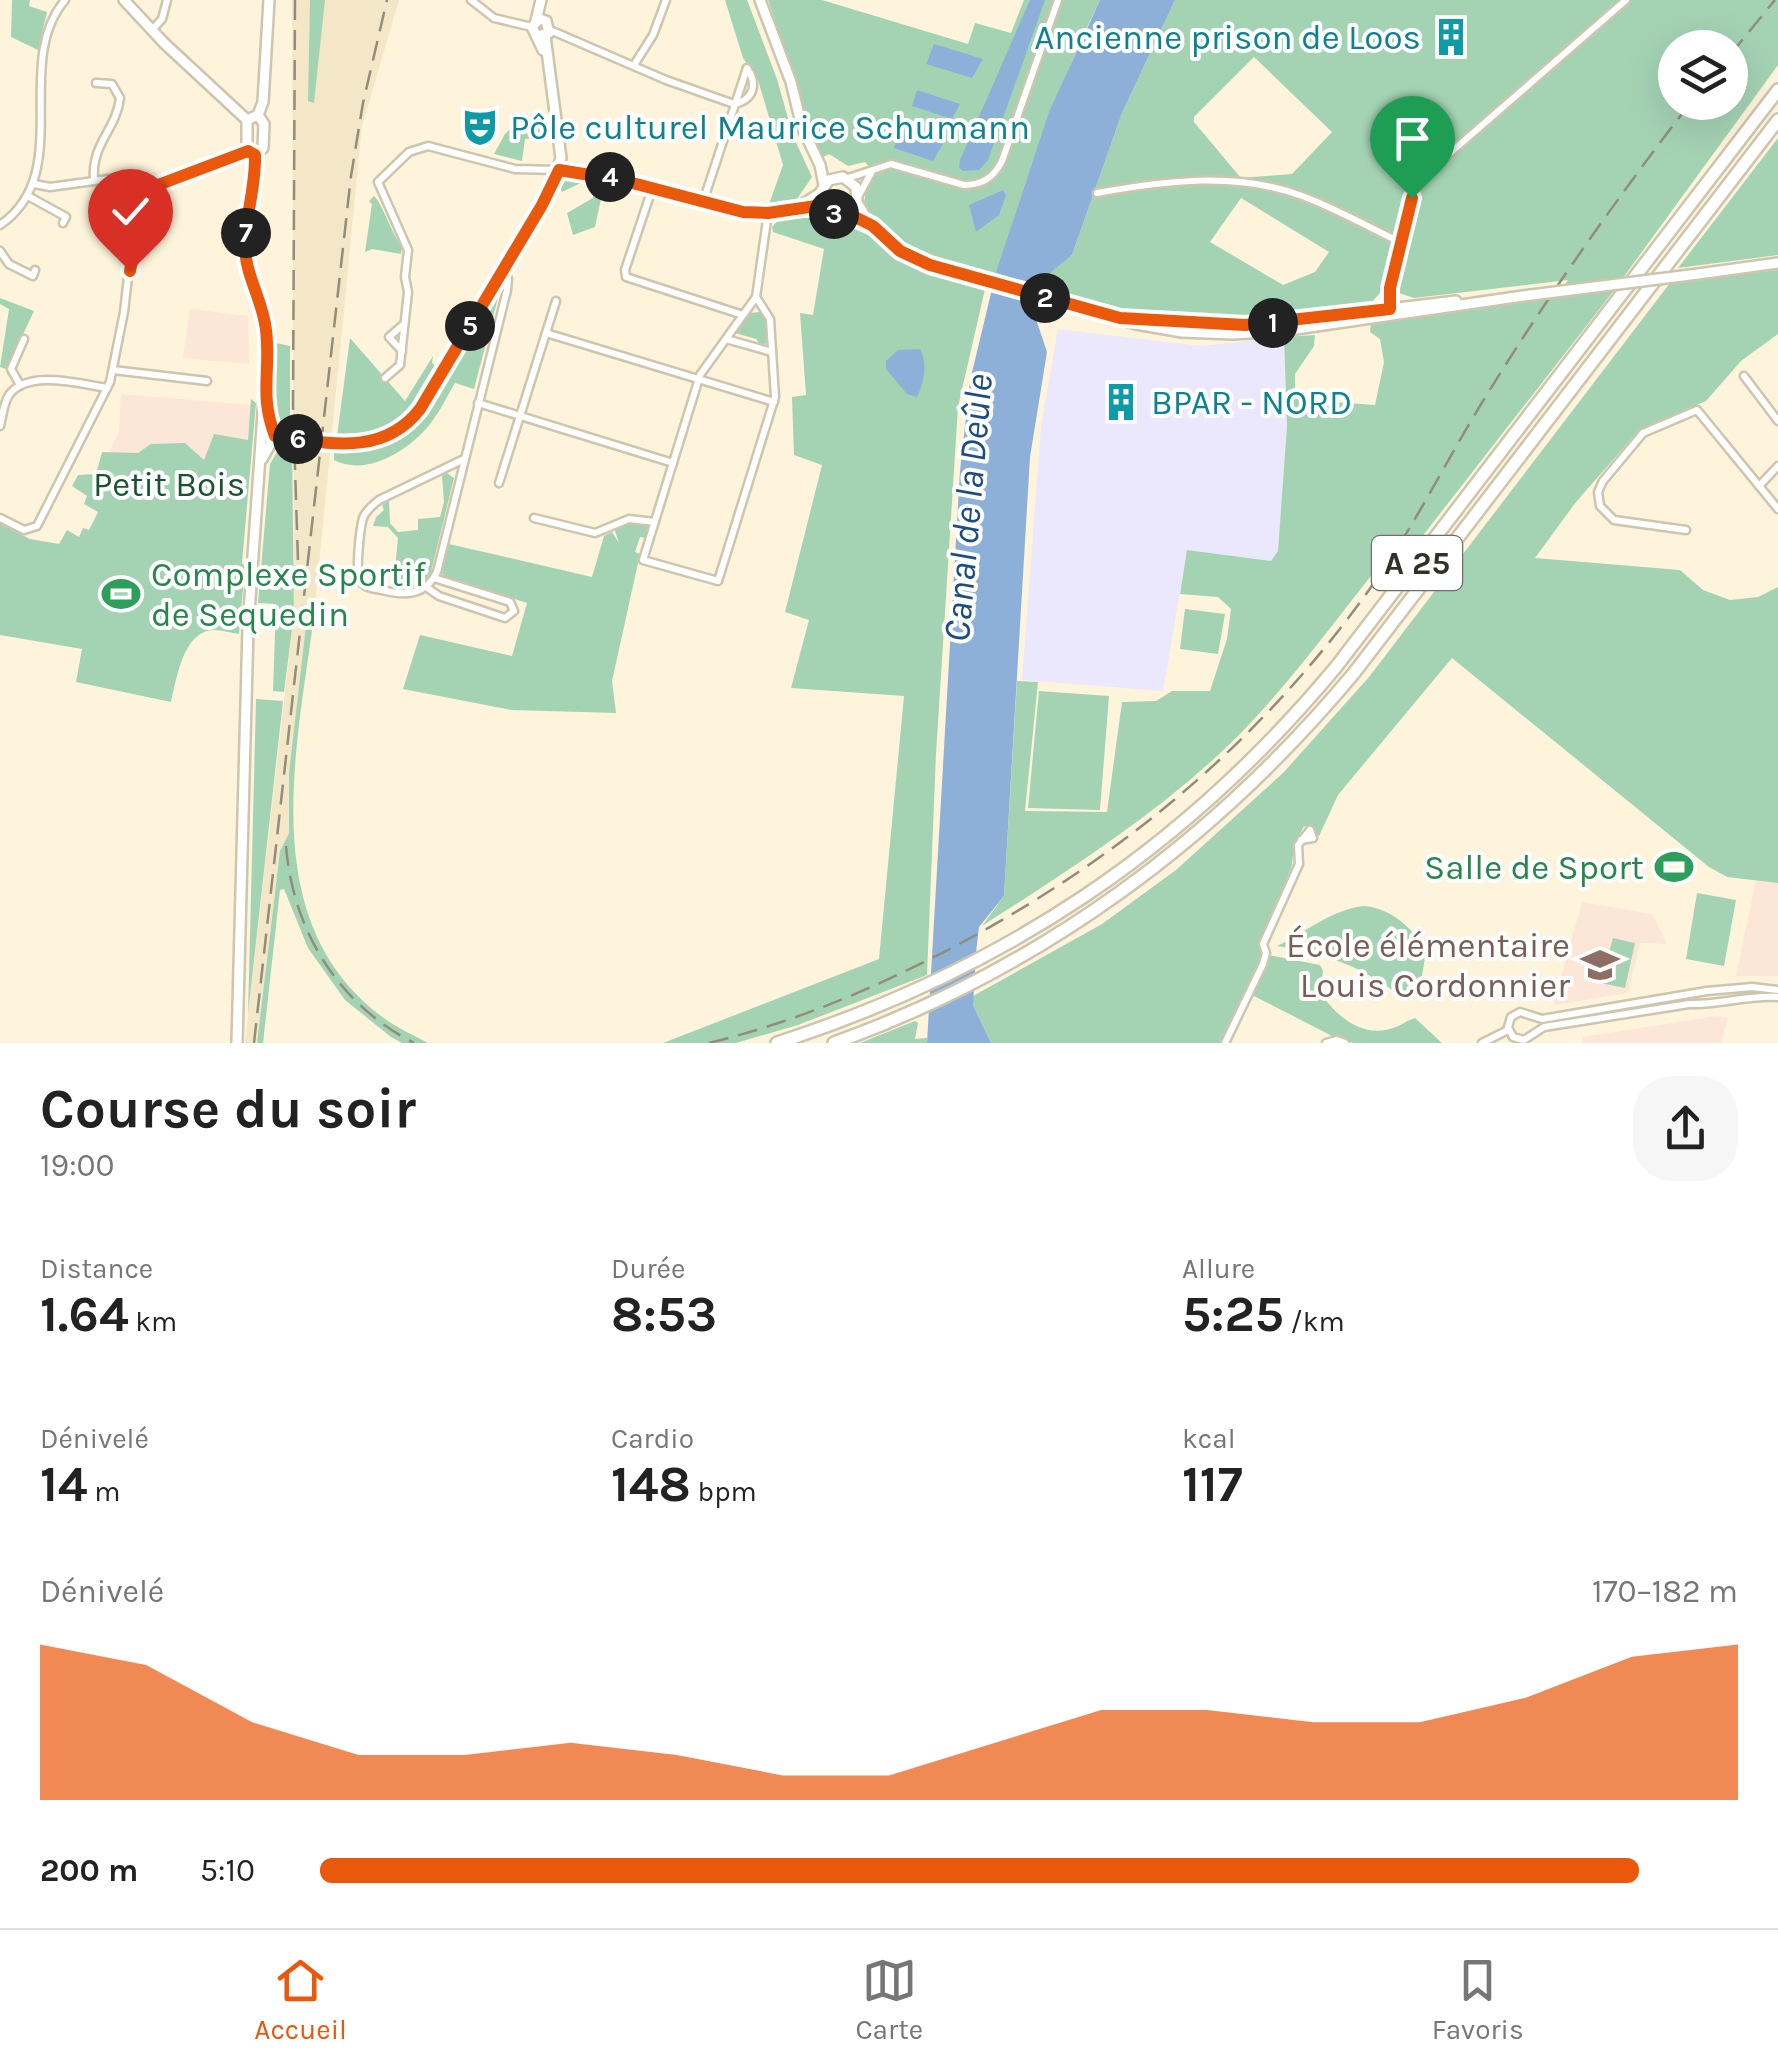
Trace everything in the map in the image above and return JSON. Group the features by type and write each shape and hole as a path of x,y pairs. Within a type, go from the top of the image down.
{"highway":[{"name":"A 25","path":"777,1043 924,988 981,960 1074,904 1145,853 1224,786 1295,715 1452,518 1778,90"},
{"name":"A 25","path":"834,1043 922,1008 1056,937 1130,888 1204,829 1302,734 1364,660 1778,120"}],"street":[{"path":"0,225 14,214 34,184 44,42 65,0"},
{"path":"124,0 247,120 251,153 245,249 266,327 266,408 271,436 261,462 248,627 237,1043"},
{"path":"152,31 162,19 167,0"},
{"path":"247,120 258,115 264,96 269,0"},
{"path":"471,0 494,18 541,28 734,104 746,100 753,90 754,82 746,68 734,104 703,202"},
{"path":"271,436 356,445 380,440 412,418 493,288 559,170 560,152 541,28 543,0"},
{"path":"634,66 653,35 666,0"},
{"path":"760,0 792,82 802,127 816,156 821,200 827,210"},
{"path":"797,208 834,178 896,164 964,185 977,184 992,176 1002,161 1058,0"},
{"path":"1390,313 1390,288 1410,203 1430,170 1626,0"},
{"path":"94,180 96,150 115,118 120,98 112,84 96,83"},
{"path":"0,518 24,530 37,526 107,388 144,198 152,186 264,148 264,124 258,115"},
{"path":"385,378 400,365 408,250 378,182 413,150 428,146 516,169 559,170 736,210 768,213 816,206 870,223 904,253 968,276 1120,318 1245,325 1390,313 1778,264"},
{"path":"816,156 827,168 855,185 870,223"},
{"path":"843,214 858,199 874,168"},
{"path":"34,184 46,187 138,175 152,186"},
{"path":"1097,193 1153,184 1221,180 1256,183 1302,196 1400,242"},
{"path":"652,188 626,277 743,315"},
{"path":"28,196 66,216 63,223"},
{"path":"756,297 770,316 774,402 718,581 643,560 698,379 756,297 768,213"},
{"path":"0,251 13,266 33,276 36,270"},
{"path":"464,460 379,500 363,519 358,574 362,583 402,595 426,587 434,578 464,460 508,278 504,268"},
{"path":"493,288 502,296 502,304"},
{"path":"499,483 556,301"},
{"path":"402,352 389,337 404,324"},
{"path":"546,333 774,402"},
{"path":"726,338 772,352"},
{"path":"20,386 11,370 24,339"},
{"path":"113,370 207,380"},
{"path":"1744,376 1778,421"},
{"path":"0,426 2,406 20,386 44,380 107,388"},
{"path":"478,403 673,463"},
{"path":"1686,530 1614,520 1600,506 1598,492 1644,433 1697,410 1778,510"},
{"path":"1760,486 1778,466"},
{"path":"534,518 596,532 632,518 654,522"},
{"path":"426,587 438,596 505,618 514,611 510,602 434,578"},
{"path":"1225,1043 1266,954 1263,944 1299,864 1300,840"},
{"path":"1508,1030 1514,1014 1524,1012 1542,1019 1707,992 1778,990"},
{"path":"1508,1030 1520,1040 1550,1026 1750,996 1778,997"},
{"path":"1532,1016 1536,1024 1534,1033"},
{"path":"1482,1043 1508,1030"},
{"path":"1326,1043 1346,1043"}],"shaded area":[{"path":"292,0 399,0 362,126 314,616 307,616 289,773 289,833 280,851 257,1043 245,1043 294,614"},
{"path":"190,309 248,316 249,364 183,358"},
{"path":"1058,329 1201,346 1284,337 1287,426 1278,551 1271,561 1187,550 1163,691 1022,680 1041,427"},
{"path":"121,394 251,405 242,493 109,453 119,432"},
{"path":"1756,881 1778,883 1778,976 1736,976"},
{"name":"École élémentaire Louis Cordonnier","path":"1582,902 1652,914 1667,944 1640,943 1628,993 1555,1005 1551,995 1559,985"},
{"path":"1717,1016 1728,1018 1721,1043 1583,1043 1583,1037"}],"green space":[{"path":"12,0 30,0 29,6 47,12 38,50 11,37"},
{"path":"310,0 325,0 314,103 308,101"},
{"path":"725,0 747,0 777,79 793,136 812,177 797,199 769,204 783,165 758,80 743,58"},
{"path":"768,0 822,0 968,44 975,23 1011,33 1024,0 1100,0 1043,134 997,273 994,278 988,276 958,407 936,754 927,975 798,1025 736,1043 663,1043 879,959 904,696 791,688 809,620 785,612 822,465 794,455 792,397 806,395 800,313 813,315 824,249 773,232 772,227 780,218 817,218 827,225 852,228 875,238 881,225 863,211 867,184 876,175 865,162 848,166 829,154 823,157 818,149"},
{"path":"1175,0 1778,0 1778,65 1748,106 1748,30 1658,30 1658,120 1738,120 1612,293 1386,583 1383,576 1374,572 1259,714 1189,781 1103,846 982,926 1004,896 1017,681 1038,682 1025,811 1107,812 1122,702 1156,701 1172,691 1210,691 1227,639 1231,609 1218,597 1180,594 1187,550 1271,561 1278,551 1287,426 1284,337 1315,335 1314,346 1295,374 1295,399 1375,405 1384,362 1380,339 1370,332 1371,321 1556,297 1568,280 1414,298 1384,288 1372,302 1235,319 1157,316 1036,290 1038,282 1072,255 1122,113","holes":["1254,57 1332,132 1292,174 1241,178 1194,122 1194,117","1241,198 1329,252 1315,272 1283,285 1210,242"]},
{"path":"515,124 544,129 545,138 525,139 522,161 494,154"},
{"path":"1778,138 1778,255 1678,268"},
{"path":"569,177 601,183 602,194 595,227 573,235 567,213 593,198 593,191 583,182 562,192 560,187"},
{"path":"374,196 402,247 401,254 372,249 365,252 372,204 369,201"},
{"path":"1778,270 1778,334 1741,361 1706,401 1640,429 1576,502 1535,558 1680,570 1703,590 1730,600 1758,597 1778,587 1778,883 1727,877 1709,867 1452,658 1338,795 1319,836 1304,826 1294,845 1292,865 1261,946 1263,958 1222,1043 991,1043 973,1005 973,996 1102,924 1176,870 1284,772 1369,677 1670,283"},
{"path":"0,298 34,311 8,375 0,367 9,309 0,304"},
{"path":"493,298 498,298 474,389 455,383 421,434 386,459 360,465 334,460 334,448 365,447 392,438 414,423 450,377"},
{"path":"760,312 766,317 768,341 762,347 756,339 735,333 750,313"},
{"path":"350,338 405,401 433,356 432,363 437,367 399,420 387,429 356,437 337,436"},
{"path":"276,343 290,346 290,431 272,417"},
{"name":"Complexe Sportif de Sequedin","path":"251,399 256,403 239,634 215,630 195,638 183,657 171,702 76,682 82,649 0,635 0,524 30,539 59,544 67,530 79,537 83,528 89,530 98,512 84,504 87,496 72,486 78,475 96,474 102,452 138,453 151,444 185,443 204,460 214,434 248,440"},
{"path":"281,445 292,445 294,614 284,692 273,691 276,604 258,603 270,464"},
{"path":"447,473 454,478 431,572 415,586 393,588 398,538 388,527 373,526 376,517 389,501 390,523 398,532 418,530 418,519 440,517 444,502 442,476"},
{"path":"635,522 649,527 635,552 640,554 612,681 616,713 511,710 403,689 420,635 512,656 527,603 444,576 449,544 592,577 604,536 612,532 619,543 617,526"},
{"path":"1185,609 1225,614 1218,654 1180,649"},
{"path":"307,616 314,616 294,780 294,835 301,888 317,937 346,982 388,1021 428,1043 402,1043 345,1000 308,948 284,889 280,890 263,1043 257,1043 280,851 289,833 289,773"},
{"path":"1039,691 1109,696 1100,810 1028,808"},
{"path":"256,699 283,701 248,1014"},
{"path":"1697,893 1736,900 1724,966 1686,959"},
{"path":"1364,906 1400,921 1426,952 1421,981 1403,999 1345,964 1277,946 1330,917"},
{"path":"1613,938 1635,943 1625,988 1587,980 1593,952 1608,956"},
{"path":"1269,955 1320,965 1320,992 1350,1023 1382,1031 1415,1018 1442,1043 1353,1043 1334,1037 1252,995"},
{"path":"915,1021 915,1039 927,1038 927,1043 860,1043"}],"water":[{"path":"1030,0 1045,0 988,160 979,170 963,171 960,160"},
{"path":"1100,0 1175,0 1122,113 1072,255 1039,282 1036,290 994,278 1049,112"},
{"path":"934,44 983,59 972,78 926,64"},
{"path":"917,90 960,104 952,119 912,106"},
{"path":"898,133 943,144 933,161 894,148"},
{"path":"1003,190 1006,195 999,215 976,232 969,205"},
{"name":"Canal de la Deûle","path":"992,289 1034,301 1032,307 1047,352 1030,457 1004,896 979,927 976,953 973,1005 991,1043 927,1043 960,471 970,381"},
{"path":"920,349 924,373 917,397 907,394 886,369 886,361 898,350"}],"railway":[{"path":"295,0 293,405 298,561"},
{"path":"254,1043 351,176 387,0"},
{"path":"1748,33 1775,0"},
{"path":"709,1043 838,1001 961,943 1080,871 1189,787 1240,741 1332,639 1374,583 1532,324 1678,120"},
{"path":"286,846 298,907 324,962 363,1008 414,1043"}],"place":[{"name":"Ancienne prison de Loos","path":"1451,37"},
{"name":"Pôle culturel Maurice Schumann","path":"480,127"},
{"name":"BPAR - NORD","path":"1121,402"},
{"name":"Complexe Sportif de Sequedin","path":"121,594"},
{"name":"Salle de Sport","path":"1674,867"},
{"name":"École élémentaire Louis Cordonnier","path":"1600,965"}],"route":[{"path":"130,271 144,198 150,188 248,151 255,155 245,249 266,332 264,393 269,421 275,436 356,445 393,434 420,409 559,170 621,180 743,212 820,207 859,218 900,251 943,270 1120,318 1226,326 1390,309 1390,288 1412,198"}],"park label":[{"name":"Petit Bois","path":"169,484"}]}
